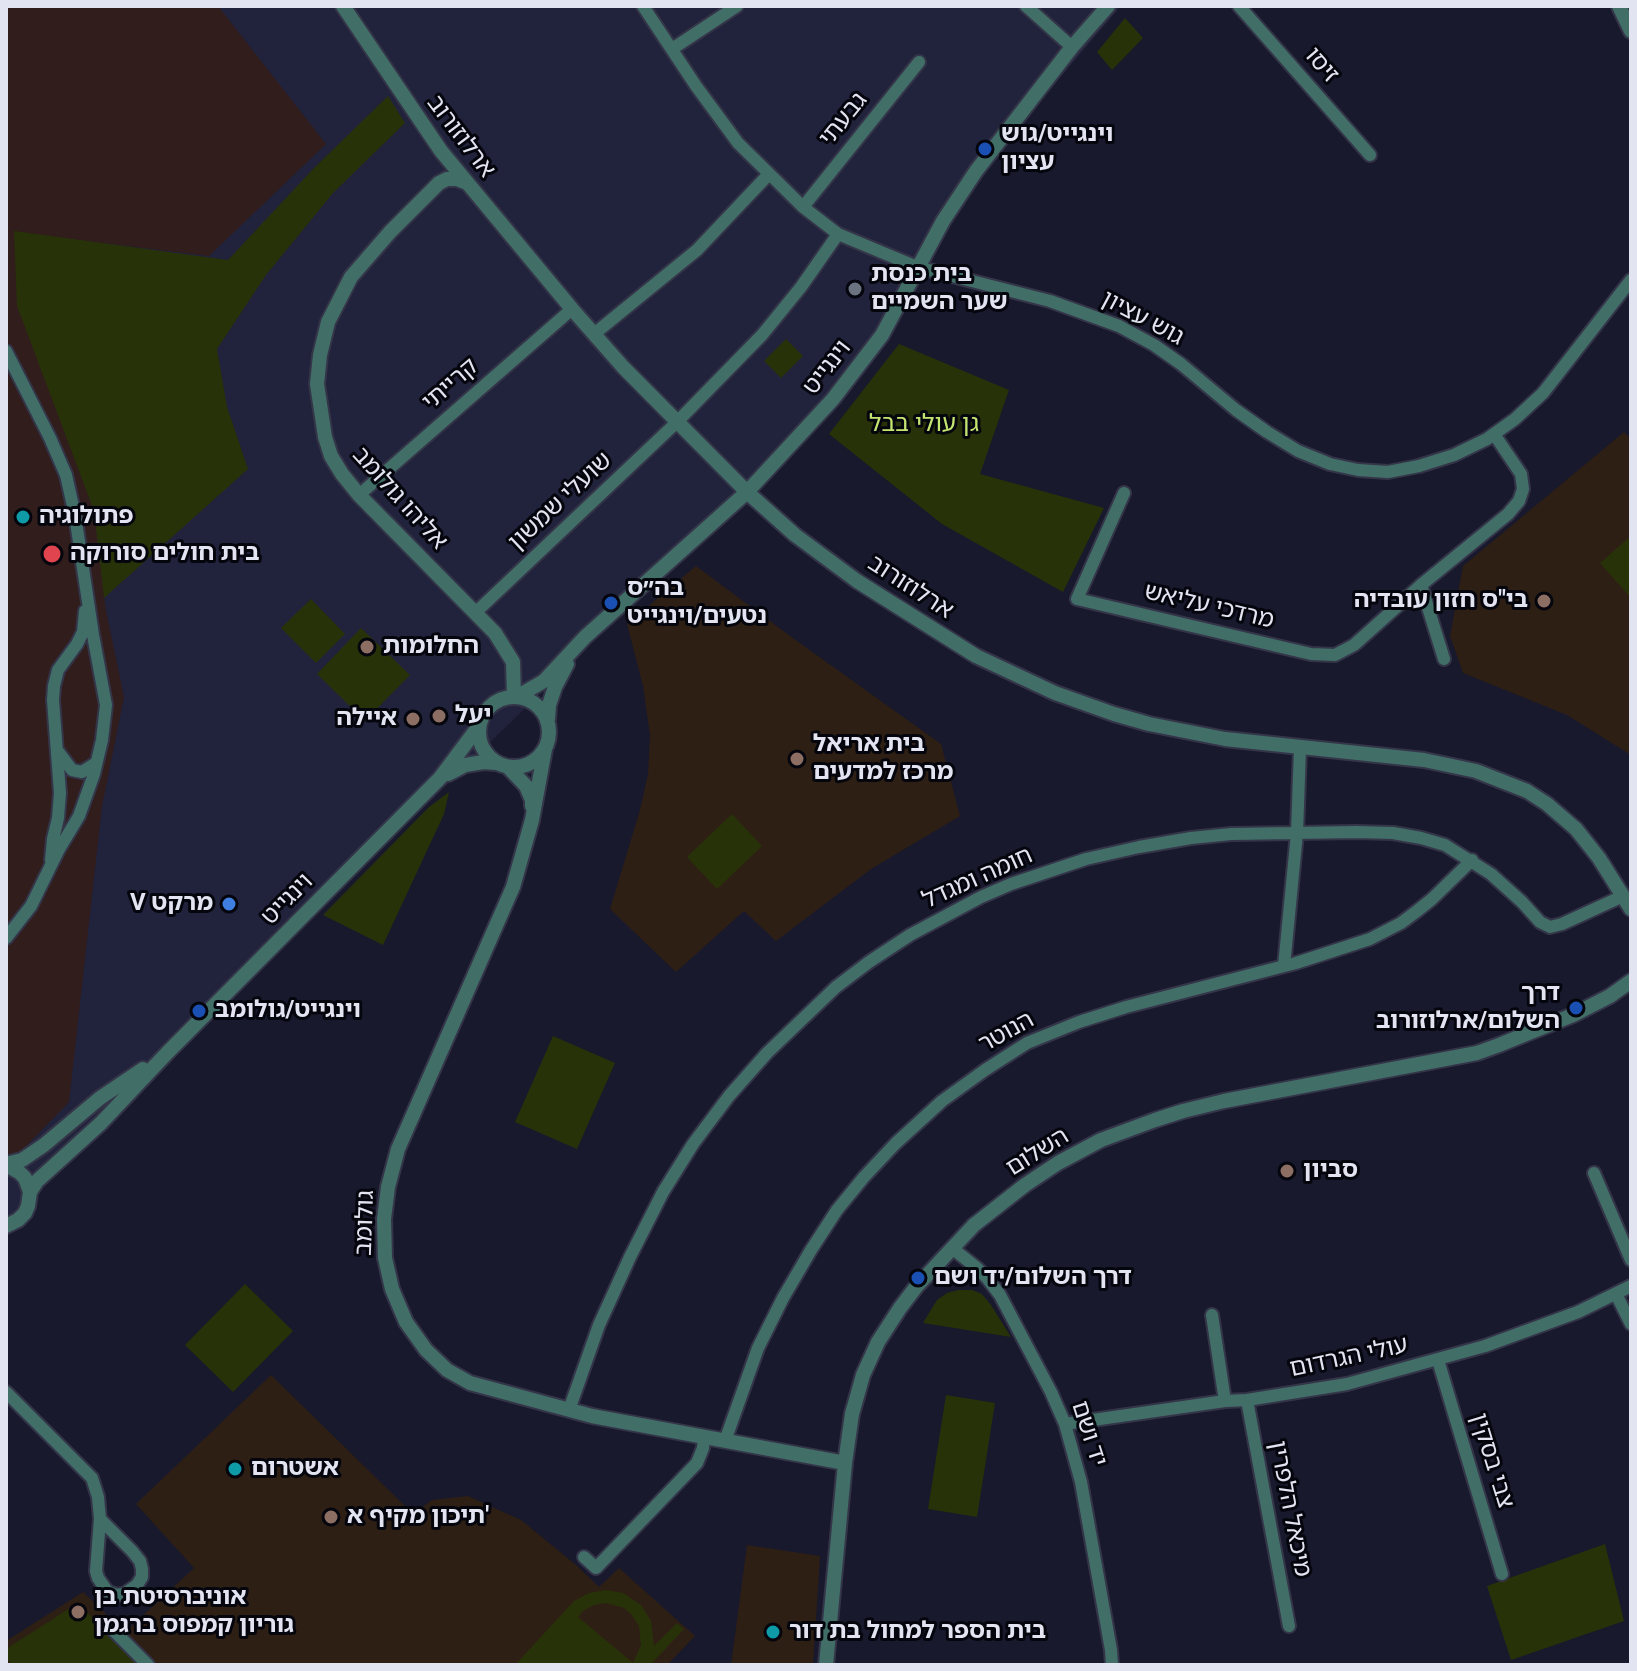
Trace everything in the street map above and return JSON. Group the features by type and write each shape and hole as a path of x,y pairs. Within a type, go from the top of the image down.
{"street":[{"name":"ארלוזורוב","path":"343,6 441,151 594,334 676,423 747,492 815,551 857,581 976,656 1055,693 1114,714 1225,739 1424,760 1476,771 1527,791 1576,829 1599,858 1627,903"},
{"name":"גוש עציון","path":"643,6 738,143 803,207 838,234 917,267 1050,301 1119,326 1172,357 1267,432 1298,451 1330,464 1388,472 1454,455 1494,434 1543,393 1631,280"},
{"path":"672,49 737,6"},
{"path":"1026,6 1072,47"},
{"name":"וינגייט","path":"516,696 544,681 585,637 747,492 814,421 882,335 943,221 976,171 1072,47 1108,6"},
{"name":"זיסו","path":"1239,6 1370,155"},
{"path":"1619,6 1631,31"},
{"name":"גבעתי","path":"803,207 919,62"},
{"path":"439,183 445,167 441,151"},
{"path":"594,334 697,250 769,174"},
{"path":"439,183 447,179 467,183"},
{"name":"אליהו גולומב","path":"439,183 351,277 328,322 317,384 325,437 331,456 342,474 495,633 513,662 516,696"},
{"name":"שועלי שמשון","path":"475,613 676,423 762,335 838,234"},
{"name":"קרייתי","path":"359,495 572,309"},
{"path":"6,351 66,475 106,705 102,740 79,816 31,906 8,933"},
{"name":"מרדכי עליאש","path":"1124,493 1077,599 1311,654 1335,655 1354,645 1508,514 1519,501 1523,489 1521,474 1494,434"},
{"path":"1421,585 1444,659"},
{"path":"50,869 60,793 54,686 58,670 83,632 86,592"},
{"name":"וינגייט","path":"548,719 555,687 585,637"},
{"path":"69,654 88,653 98,660"},
{"path":"502,698 528,698 548,719 549,740 532,820 532,800 526,786 490,757 479,737 483,714 502,698"},
{"name":"וינגייט","path":"6,1226 25,1213 30,1192 37,1181 101,1123 440,778 479,726"},
{"path":"1284,966 1297,833 1300,748"},
{"path":"503,765 518,767 529,764 545,749"},
{"path":"57,750 72,770 82,772 96,763"},
{"name":"וינגייט","path":"440,778 465,765 484,762 503,765"},
{"name":"גולומב","path":"532,820 513,887 398,1149 388,1187 384,1219 385,1258 392,1289 406,1322 426,1350 447,1370 470,1383 569,1410 845,1463"},
{"name":"חומה ומגדל","path":"569,1410 599,1325 663,1192 693,1144 729,1096 767,1053 836,987 889,948 950,912 988,894 1086,859 1191,838 1297,833 1393,833 1445,845 1491,874 1540,922 1550,927 1627,903"},
{"name":"הנוטר","path":"725,1441 758,1348 811,1250 837,1210 864,1177 942,1101 1027,1043 1079,1022 1370,939 1401,923 1432,899 1472,860"},
{"name":"השלום","path":"826,1665 845,1463 852,1414 863,1375 870,1357 900,1308 974,1225 1025,1185 1076,1153 1130,1129 1224,1101 1477,1053 1549,1026 1631,981"},
{"name":"השלום","path":"1594,1004 1631,992"},
{"name":"וינגייט","path":"6,1165 22,1160 44,1145 100,1098 167,1053"},
{"path":"6,1165 19,1172 30,1192"},
{"path":"1594,1173 1631,1260"},
{"name":"יד ושם","path":"952,1248 977,1268 1000,1295 1065,1424 1081,1482 1112,1665"},
{"name":"עולי הגרדום","path":"1065,1424 1347,1384 1485,1346 1578,1312 1631,1286"},
{"path":"1616,1294 1631,1324"},
{"path":"1212,1315 1225,1401"},
{"name":"צבי בסקין","path":"1438,1360 1502,1574"},
{"path":"6,1392 92,1478 100,1519 96,1571 107,1591 124,1594 142,1577 140,1561 100,1519"},
{"name":"מיכאל הלפרין","path":"1247,1400 1289,1626"},
{"path":"584,1557 596,1568 697,1463 704,1437"},
{"path":"111,1628 148,1665"}],"shaded area":[{"path":"6,6 1121,6 1048,92 978,182 949,226 874,360 834,410 761,489 620,615 6,1225"},
{"name":"בית חולים סורוקה","path":"6,6 218,6 326,144 209,256 14,232 48,385 94,511 106,611 124,697 102,806 69,1102 6,1167"},
{"name":"בי\"ס חזון עובדיה","path":"1624,432 1631,439 1631,755 1567,715 1463,673 1450,636 1463,566"},
{"name":"בית אריאל מרכז למדעים","path":"696,566 941,744 960,816 871,869 776,941 744,911 676,972 610,909 648,774 650,735 643,686 627,624"},
{"name":"תיכון מקיף א'","path":"271,1375 413,1514 432,1500 468,1496 521,1520 599,1587 619,1568 695,1636 667,1665 7,1665 6,1641 83,1592 125,1632 194,1568 136,1504"},
{"path":"747,1545 820,1556 813,1665 731,1665"}],"green space":[{"path":"1125,18 1143,38 1112,70 1097,52"},
{"path":"388,96 405,123 333,193 266,275 217,349 227,407 248,469 104,598 94,511 17,306 14,231 228,260 314,168"},
{"path":"786,339 803,356 781,378 764,361"},
{"name":"גן עולי בבל","path":"899,344 1009,390 980,474 1104,508 1063,592 942,524 829,434"},
{"path":"1631,536 1631,598 1600,563"},
{"path":"311,599 345,634 316,663 281,628"},
{"path":"361,628 410,675 365,721 317,674"},
{"path":"449,792 444,814 383,945 323,915 429,807"},
{"path":"732,814 762,846 717,889 687,857"},
{"path":"553,1036 615,1063 577,1149 515,1122"},
{"path":"245,1284 293,1331 233,1392 185,1345"},
{"path":"958,1290 982,1294 1011,1337 923,1323 937,1300"},
{"path":"946,1395 995,1403 977,1517 928,1509"},
{"path":"1605,1544 1624,1621 1511,1660 1487,1586"},
{"path":"606,1590 623,1593 641,1605 651,1621 654,1646 677,1623 684,1629 650,1665 515,1665 574,1601 589,1593","holes":["606,1603 624,1608 639,1626 641,1645 633,1663 578,1617 594,1605"]},
{"name":"אוניברסיטת בן גוריון קמפוס ברגמן","path":"78,1603 139,1665 13,1665 6,1658 6,1649"}],"place":[{"name":"וינגייט/גוש עציון","path":"985,149"},
{"name":"בית כנסת שער השמיים","path":"855,289"},
{"name":"פתולוגיה","path":"23,517"},
{"name":"בית חולים סורוקה","path":"52,554"},
{"name":"בי\"ס חזון עובדיה","path":"1544,601"},
{"name":"בה״ס נטעים/וינגייט","path":"611,603"},
{"name":"החלומות","path":"367,647"},
{"name":"יעל","path":"439,716"},
{"name":"איילה","path":"413,719"},
{"name":"בית אריאל מרכז למדעים","path":"797,759"},
{"name":"V מרקט","path":"229,904"},
{"name":"דרך השלום/ארלוזורוב","path":"1576,1008"},
{"name":"וינגייט/גולומב","path":"199,1011"},
{"name":"סביון","path":"1287,1171"},
{"name":"דרך השלום/יד ושם","path":"918,1278"},
{"name":"אשטרום","path":"235,1469"},
{"name":"תיכון מקיף א'","path":"331,1517"},
{"name":"אוניברסיטת בן גוריון קמפוס ברגמן","path":"78,1612"},
{"name":"בית הספר למחול בת דור","path":"773,1632"}]}
